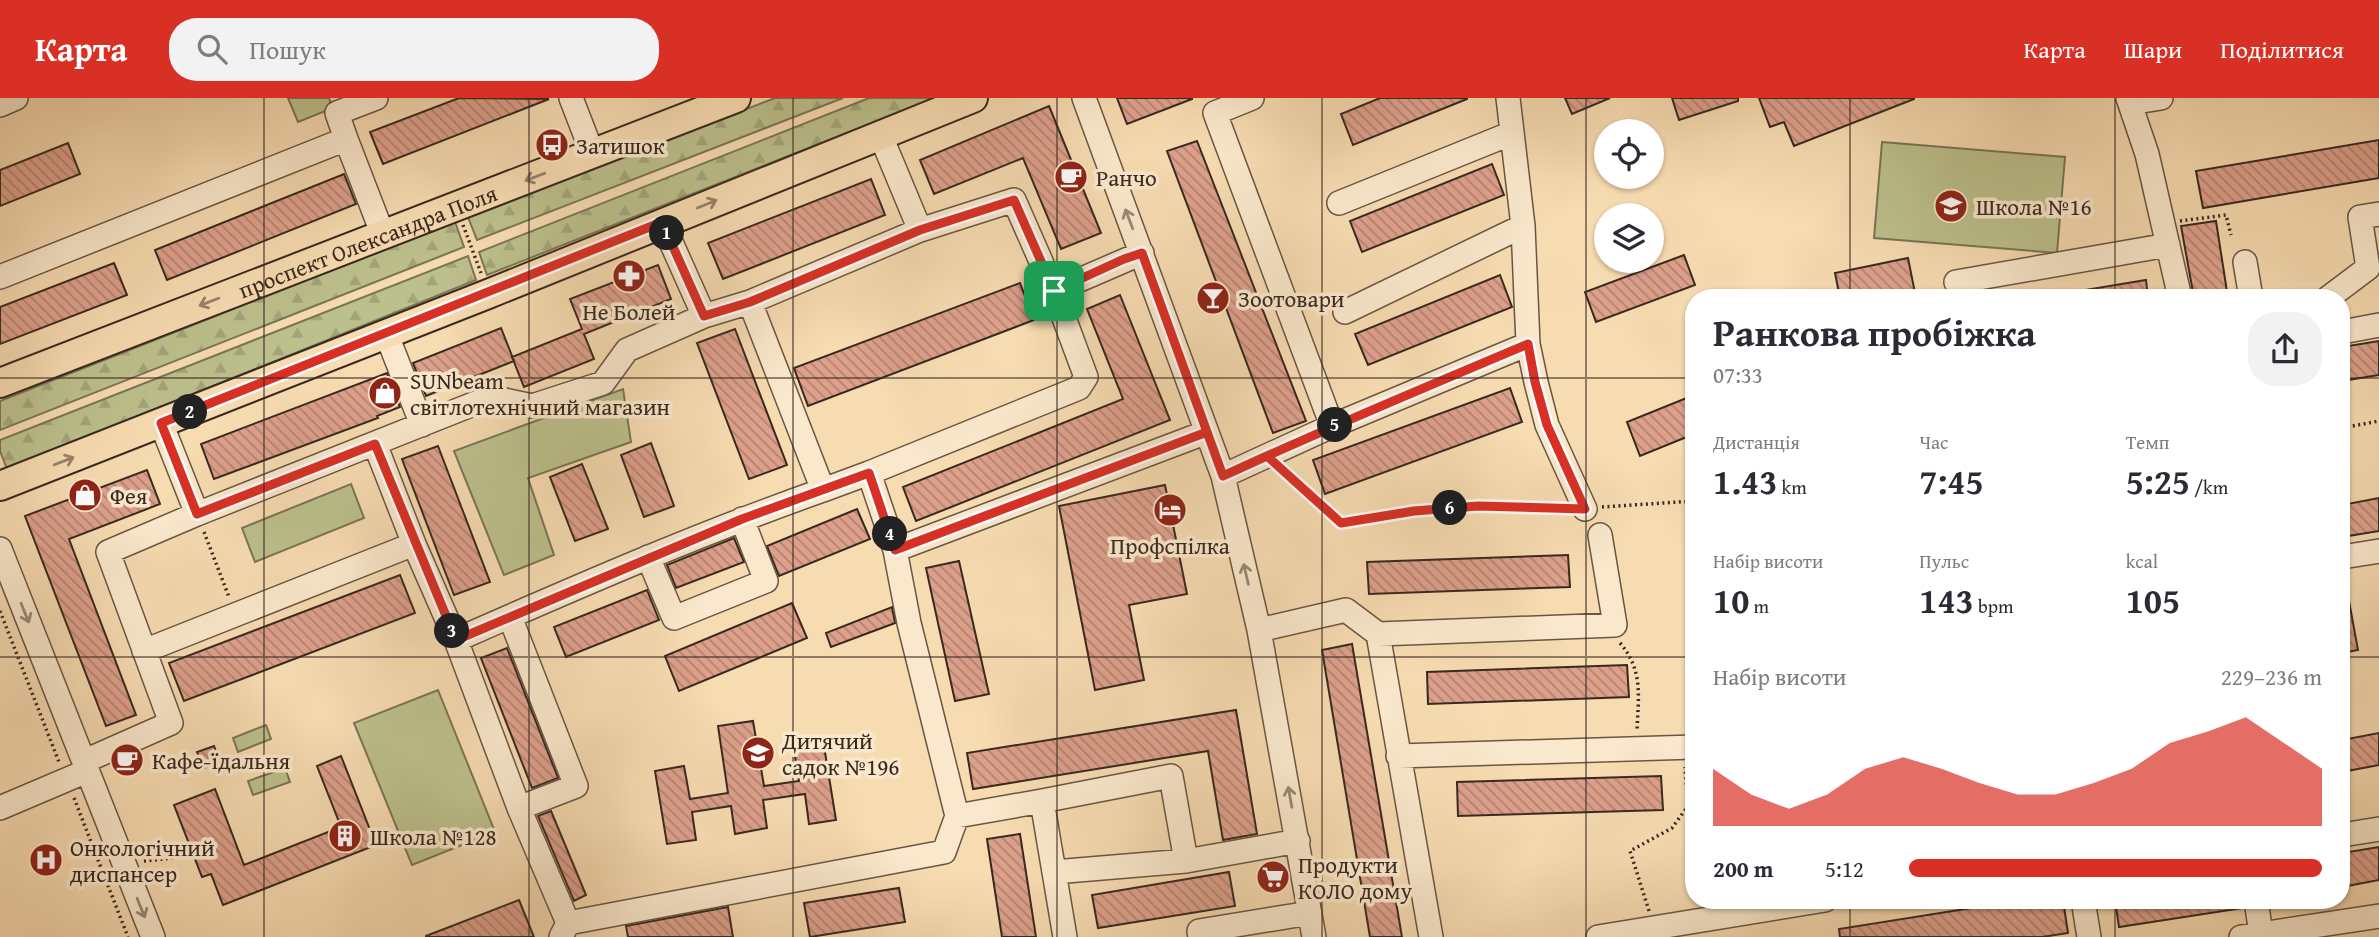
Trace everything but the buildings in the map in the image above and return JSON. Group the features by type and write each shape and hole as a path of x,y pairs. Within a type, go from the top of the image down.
{"main road":[{"name":"проспект Олександра Поля","path":"0,383 736,98"},
{"path":"0,486 973,98"}],"street":[{"path":"0,105 16,98"},
{"path":"376,98 337,113 383,235"},
{"path":"571,98 593,155"},
{"path":"1084,98 1223,476 1259,630 1314,937"},
{"path":"1252,98 1215,113 1332,426"},
{"path":"1508,98 1522,226 1528,344 1535,382 1547,425 1585,509"},
{"path":"2161,98 2129,100 2147,154 2178,289"},
{"path":"1339,203 1512,133"},
{"path":"880,134 920,230"},
{"path":"0,277 346,139"},
{"path":"0,808 171,723 108,552 491,397 532,406 603,383 626,350 704,316 750,302 920,230 1014,200 1054,291 1086,377 1079,388 869,473 742,519 648,557 456,640"},
{"path":"2340,289 2368,268 2360,217 2379,214"},
{"path":"662,222 704,316"},
{"path":"1345,312 1522,226"},
{"path":"1956,282 2166,234"},
{"path":"1054,291 1142,253"},
{"path":"2245,262 2250,289"},
{"path":"750,302 823,491"},
{"path":"2350,331 2379,326"},
{"path":"386,333 422,425"},
{"path":"1223,476 1332,426 1528,344"},
{"path":"161,423 197,514"},
{"path":"895,550 1207,432"},
{"path":"375,444 414,544 456,640 564,930 944,852 957,816 909,623 895,550 869,473"},
{"path":"648,557 674,618 766,581 742,519"},
{"path":"1259,630 1346,610 1378,634 1615,625 1601,535"},
{"path":"144,651 414,544"},
{"path":"0,550 153,937"},
{"path":"2350,556 2379,551"},
{"path":"512,622 576,786 519,808"},
{"path":"1378,634 1431,937"},
{"path":"1398,756 1685,747"},
{"path":"957,816 1171,776 1186,861"},
{"path":"1042,801 1065,937"},
{"path":"2350,834 2379,829"},
{"path":"1054,872 1186,861 1298,841"},
{"path":"1598,937 1767,909"},
{"path":"2084,909 2089,937"},
{"path":"2255,909 2251,935 2379,916"},
{"path":"1200,937 1199,931 1310,913"}],"path":[{"path":"2166,234 2226,215 2231,235"},
{"path":"461,219 483,279"},
{"path":"2350,426 2379,421"},
{"path":"1267,456 1341,523 1414,511 1478,506 1585,509 1685,502"},
{"path":"197,514 235,614"},
{"path":"1615,625 1617,639 1631,656 1637,671 1637,748"},
{"path":"1652,927 1630,851 1672,828 1685,810"},
{"path":"143,862 174,858"}],"green space":[{"path":"288,98 329,98 333,108 298,122"},
{"path":"775,98 843,98 477,240 468,217"},
{"path":"869,98 935,98 487,275 479,252"},
{"path":"1882,142 2065,157 2057,253 1874,238"},
{"path":"455,222 464,247 0,430 0,401"},
{"path":"468,256 476,280 7,469 0,451 0,440"},
{"path":"623,389 631,442 528,478 554,555 504,575 454,451"},
{"path":"351,484 364,518 255,562 242,528"},
{"path":"438,690 495,832 412,865 354,723"},
{"path":"266,725 271,739 238,752 233,738"},
{"path":"285,768 290,782 253,795 248,781"}],"place":[{"name":"Затишок","path":"552,145"},
{"name":"Ранчо","path":"1071,177"},
{"name":"Школа №16","path":"1951,206"},
{"name":"Не Болей","path":"629,276"},
{"name":"Зоотовари","path":"1213,298"},
{"name":"SUNbeam світлотехнічний магазин","path":"385,393"},
{"name":"Фея","path":"85,495"},
{"name":"Профспілка","path":"1170,510"},
{"name":"Дитячий садок №196","path":"758,753"},
{"name":"Кафе-їдальня","path":"127,760"},
{"name":"Школа №128","path":"345,836"},
{"name":"Онкологічний диспансер","path":"46,860"},
{"name":"Продукти КОЛО дому","path":"1273,877"}],"route":[{"path":"1054,291 1014,200 920,230 750,302 704,316 662,222 161,423 197,514 375,444 414,544 456,640 648,557 742,519 869,473 895,550 1207,432 1223,476 1332,426 1528,344 1547,425 1585,509 1478,506 1414,511 1341,523 1267,456 1223,476 1142,253 1054,291"}]}
